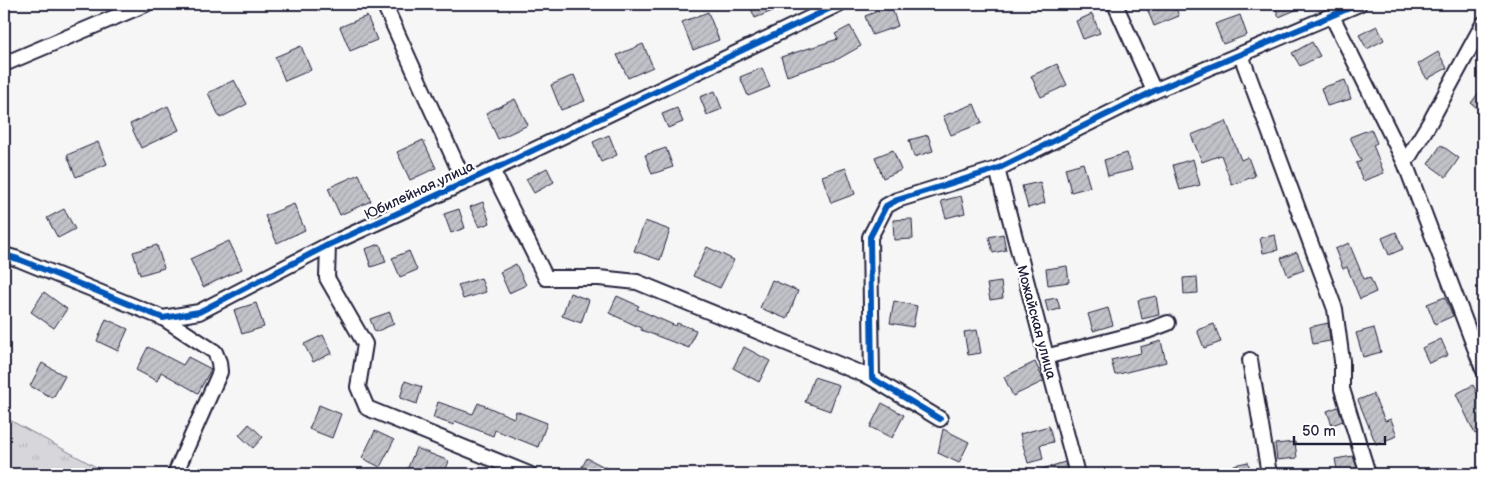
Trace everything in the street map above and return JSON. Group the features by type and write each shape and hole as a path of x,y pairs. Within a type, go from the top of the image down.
{"street":[{"path":"4,64 146,4"},
{"path":"384,4 464,181"},
{"name":"Юбилейная улица","path":"163,318 198,312 328,246 464,181 492,170 839,4"},
{"path":"1115,4 1154,91"},
{"path":"872,378 870,237 879,216 886,206 897,200 997,169 1154,91 1241,56 1360,4"},
{"path":"1332,16 1405,163 1483,370"},
{"path":"1405,163 1430,122 1483,24"},
{"path":"1241,56 1335,309 1342,360 1342,389 1368,474"},
{"name":"Можайская улица","path":"997,169 1077,474"},
{"path":"492,170 546,278 599,278 637,282 872,378 940,419"},
{"path":"328,246 327,278 365,344 358,387 367,408 529,474"},
{"path":"4,255 18,258 163,318 210,348 220,362 220,372 175,474"},
{"path":"1046,358 1147,331 1168,323"},
{"path":"1250,360 1269,474"}],"green space":[{"path":"4,417 109,474 4,474"}],"building":[{"path":"749,4 790,4 755,18"},
{"path":"1145,4 1174,4 1179,16 1154,26"},
{"path":"1274,4 1310,4 1279,17"},
{"path":"891,6 898,26 872,35 865,16"},
{"path":"708,12 719,40 693,50 682,22"},
{"path":"1092,14 1100,33 1083,39 1076,21"},
{"path":"1240,15 1247,35 1223,44 1215,24"},
{"path":"367,16 377,40 350,51 340,27"},
{"path":"850,26 861,46 838,59 787,76 781,57 838,39 835,34"},
{"path":"1377,26 1384,40 1367,49 1359,35"},
{"path":"1312,42 1320,56 1300,66 1292,53"},
{"path":"643,44 653,67 628,78 617,55"},
{"path":"301,46 311,70 285,81 275,57"},
{"path":"1438,52 1447,68 1427,79 1418,64"},
{"path":"1057,64 1067,85 1041,97 1031,76"},
{"path":"762,68 770,87 748,96 740,77"},
{"path":"574,75 585,101 561,110 551,85"},
{"path":"234,80 247,104 220,118 208,93"},
{"path":"1345,80 1351,99 1327,106 1321,88"},
{"path":"1483,87 1483,113 1471,103"},
{"path":"715,91 722,109 707,115 700,97"},
{"path":"515,99 528,125 498,139 486,113"},
{"path":"974,104 982,123 951,135 943,116"},
{"path":"168,106 179,130 141,148 130,124"},
{"path":"677,108 683,122 668,128 662,114"},
{"path":"1226,121 1241,160 1248,157 1255,176 1232,185 1221,155 1202,162 1191,135"},
{"path":"1371,129 1377,143 1373,145 1384,173 1363,181 1356,163 1361,161 1350,137"},
{"path":"609,135 617,155 601,162 593,142"},
{"path":"928,135 933,151 914,157 909,140"},
{"path":"423,140 436,168 410,180 397,152"},
{"path":"98,142 107,164 76,177 67,155"},
{"path":"1441,145 1459,158 1446,177 1428,164"},
{"path":"666,148 673,167 652,174 645,155"},
{"path":"893,150 901,170 883,178 875,157"},
{"path":"1127,153 1132,170 1108,176 1104,160"},
{"path":"1193,159 1200,185 1180,190 1173,165"},
{"path":"1083,163 1090,187 1071,192 1065,168"},
{"path":"547,168 554,182 534,193 526,179"},
{"path":"846,168 855,194 831,203 822,176"},
{"path":"359,174 371,201 340,215 328,188"},
{"path":"1040,182 1045,203 1028,208 1022,186"},
{"path":"961,196 965,213 946,218 941,201"},
{"path":"483,202 490,223 479,227 470,207"},
{"path":"294,204 305,230 277,243 265,216"},
{"path":"64,209 75,229 58,238 47,218"},
{"path":"459,209 465,228 451,233 444,214"},
{"path":"912,219 913,239 894,240 893,220"},
{"path":"645,221 670,230 660,260 634,251"},
{"path":"1396,232 1403,249 1389,255 1382,238"},
{"path":"1003,234 1006,250 993,253 989,237"},
{"path":"1275,235 1278,250 1263,253 1260,238"},
{"path":"229,241 242,269 203,287 190,259"},
{"path":"1349,243 1364,279 1370,277 1376,292 1360,299 1347,267 1343,269 1335,249"},
{"path":"380,244 386,262 371,267 365,249"},
{"path":"157,245 164,268 140,275 133,252"},
{"path":"707,247 734,260 720,288 693,276"},
{"path":"409,251 417,270 400,277 392,258"},
{"path":"1297,252 1304,270 1288,276 1281,258"},
{"path":"516,264 526,285 509,293 500,272"},
{"path":"1067,266 1069,282 1048,285 1046,269"},
{"path":"1197,277 1198,293 1184,294 1183,278"},
{"path":"481,278 486,292 463,299 458,285"},
{"path":"772,280 798,291 787,319 760,308"},
{"path":"1001,282 1003,298 990,300 987,284"},
{"path":"44,292 67,309 54,328 31,312"},
{"path":"570,293 589,300 581,323 562,316"},
{"path":"617,296 639,306 637,309 676,326 677,323 696,330 689,348 641,330 641,328 609,313"},
{"path":"1156,296 1159,315 1142,319 1138,300"},
{"path":"1445,297 1453,316 1435,324 1427,304"},
{"path":"1057,298 1060,309 1048,312 1045,300"},
{"path":"894,301 917,306 913,327 890,323"},
{"path":"256,303 264,327 242,334 234,310"},
{"path":"1108,308 1113,325 1093,331 1088,314"},
{"path":"390,312 394,324 375,332 370,319"},
{"path":"106,319 128,329 118,351 97,341"},
{"path":"1328,323 1330,341 1313,344 1310,327"},
{"path":"1214,324 1221,342 1204,348 1197,330"},
{"path":"1374,328 1381,352 1363,357 1356,333"},
{"path":"977,330 981,353 968,355 964,332"},
{"path":"323,335 332,353 313,362 304,344"},
{"path":"1441,339 1448,355 1429,363 1422,348"},
{"path":"1161,341 1166,362 1115,375 1111,360 1141,353 1140,347"},
{"path":"148,347 183,365 188,357 211,369 198,393 161,372 157,381 136,370"},
{"path":"744,347 770,361 759,382 733,368"},
{"path":"1035,362 1044,381 1013,396 1004,377"},
{"path":"42,363 65,376 53,398 30,386"},
{"path":"814,377 839,385 830,411 805,402"},
{"path":"405,381 422,387 417,404 400,398"},
{"path":"1473,385 1483,404 1483,430 1475,434 1456,394"},
{"path":"1373,394 1385,421 1391,419 1397,436 1376,444 1358,400"},
{"path":"438,402 473,414 478,403 514,418 516,411 547,423 538,447 495,430 493,436 455,421 454,425 433,418"},
{"path":"882,403 904,415 892,438 870,427"},
{"path":"319,405 341,414 332,438 309,429"},
{"path":"1338,407 1343,421 1332,425 1327,411"},
{"path":"249,424 263,437 253,448 239,435"},
{"path":"1049,426 1053,442 1040,445 1043,459 1028,463 1020,434"},
{"path":"943,429 969,442 959,463 938,453"},
{"path":"375,431 394,440 380,467 362,458"},
{"path":"1295,442 1297,458 1277,460 1275,444"},
{"path":"416,448 449,461 444,474 417,474 407,470"},
{"path":"1353,456 1359,474 1338,474 1335,459"},
{"path":"587,458 618,474 578,474"},
{"path":"1065,462 1068,474 1032,474 1032,472"},
{"path":"1248,462 1251,474 1235,474 1234,465"}],"cycle path":[{"path":"4,255 163,318 199,312 328,245 492,170 839,4"},
{"path":"940,419 872,378 870,237 886,206 897,200 997,169 1154,91 1359,4"}]}
